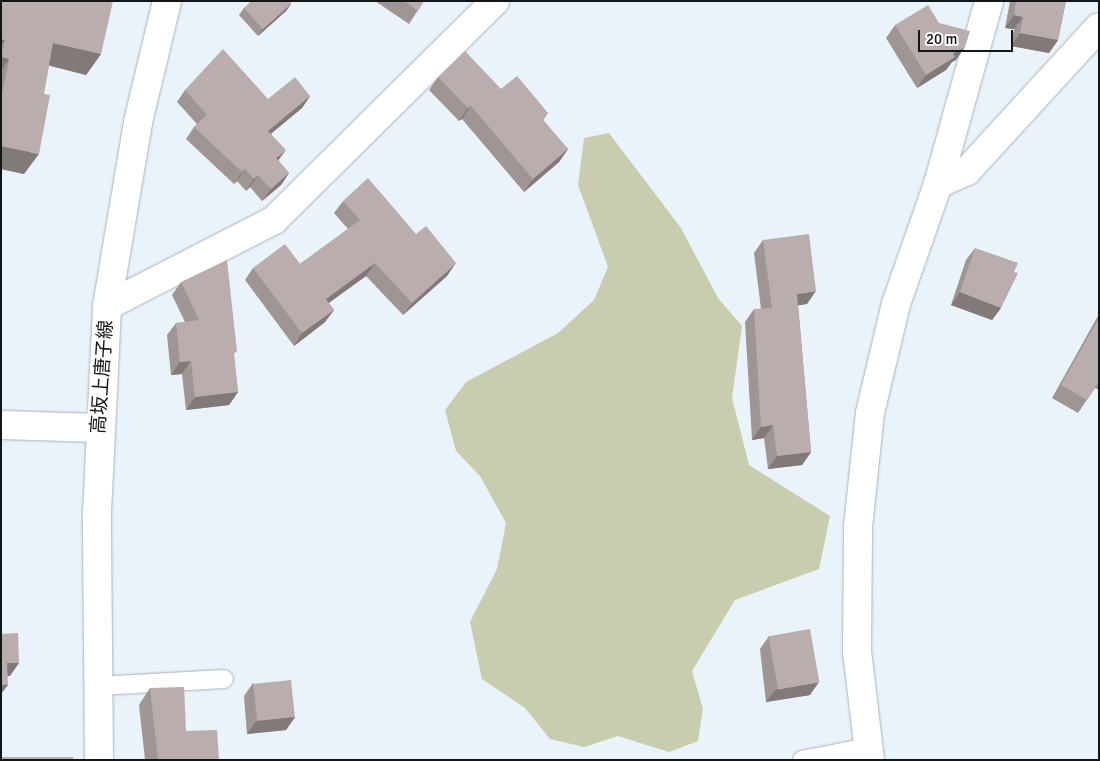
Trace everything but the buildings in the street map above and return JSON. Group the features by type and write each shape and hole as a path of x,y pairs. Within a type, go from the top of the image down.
{"street":[{"name":"高坂上唐子線","path":"99,760 99,428 107,306 138,122 167,1"},
{"path":"107,306 274,220 495,1"},
{"path":"869,753 857,651 858,527 870,413 896,304 938,184 989,1"},
{"path":"938,184 967,171 1099,27"},
{"path":"1,425 99,428"}],"lane":[{"path":"98,686 224,679"},
{"path":"802,760 869,753"}],"green space":[{"path":"609,133 681,228 718,298 742,326 732,398 749,465 830,516 819,569 735,600 692,671 703,709 698,741 669,752 618,736 584,747 550,739 525,708 482,679 470,622 497,569 506,523 480,476 456,451 445,410 466,382 558,333 594,300 608,267 578,185 584,138"}]}
